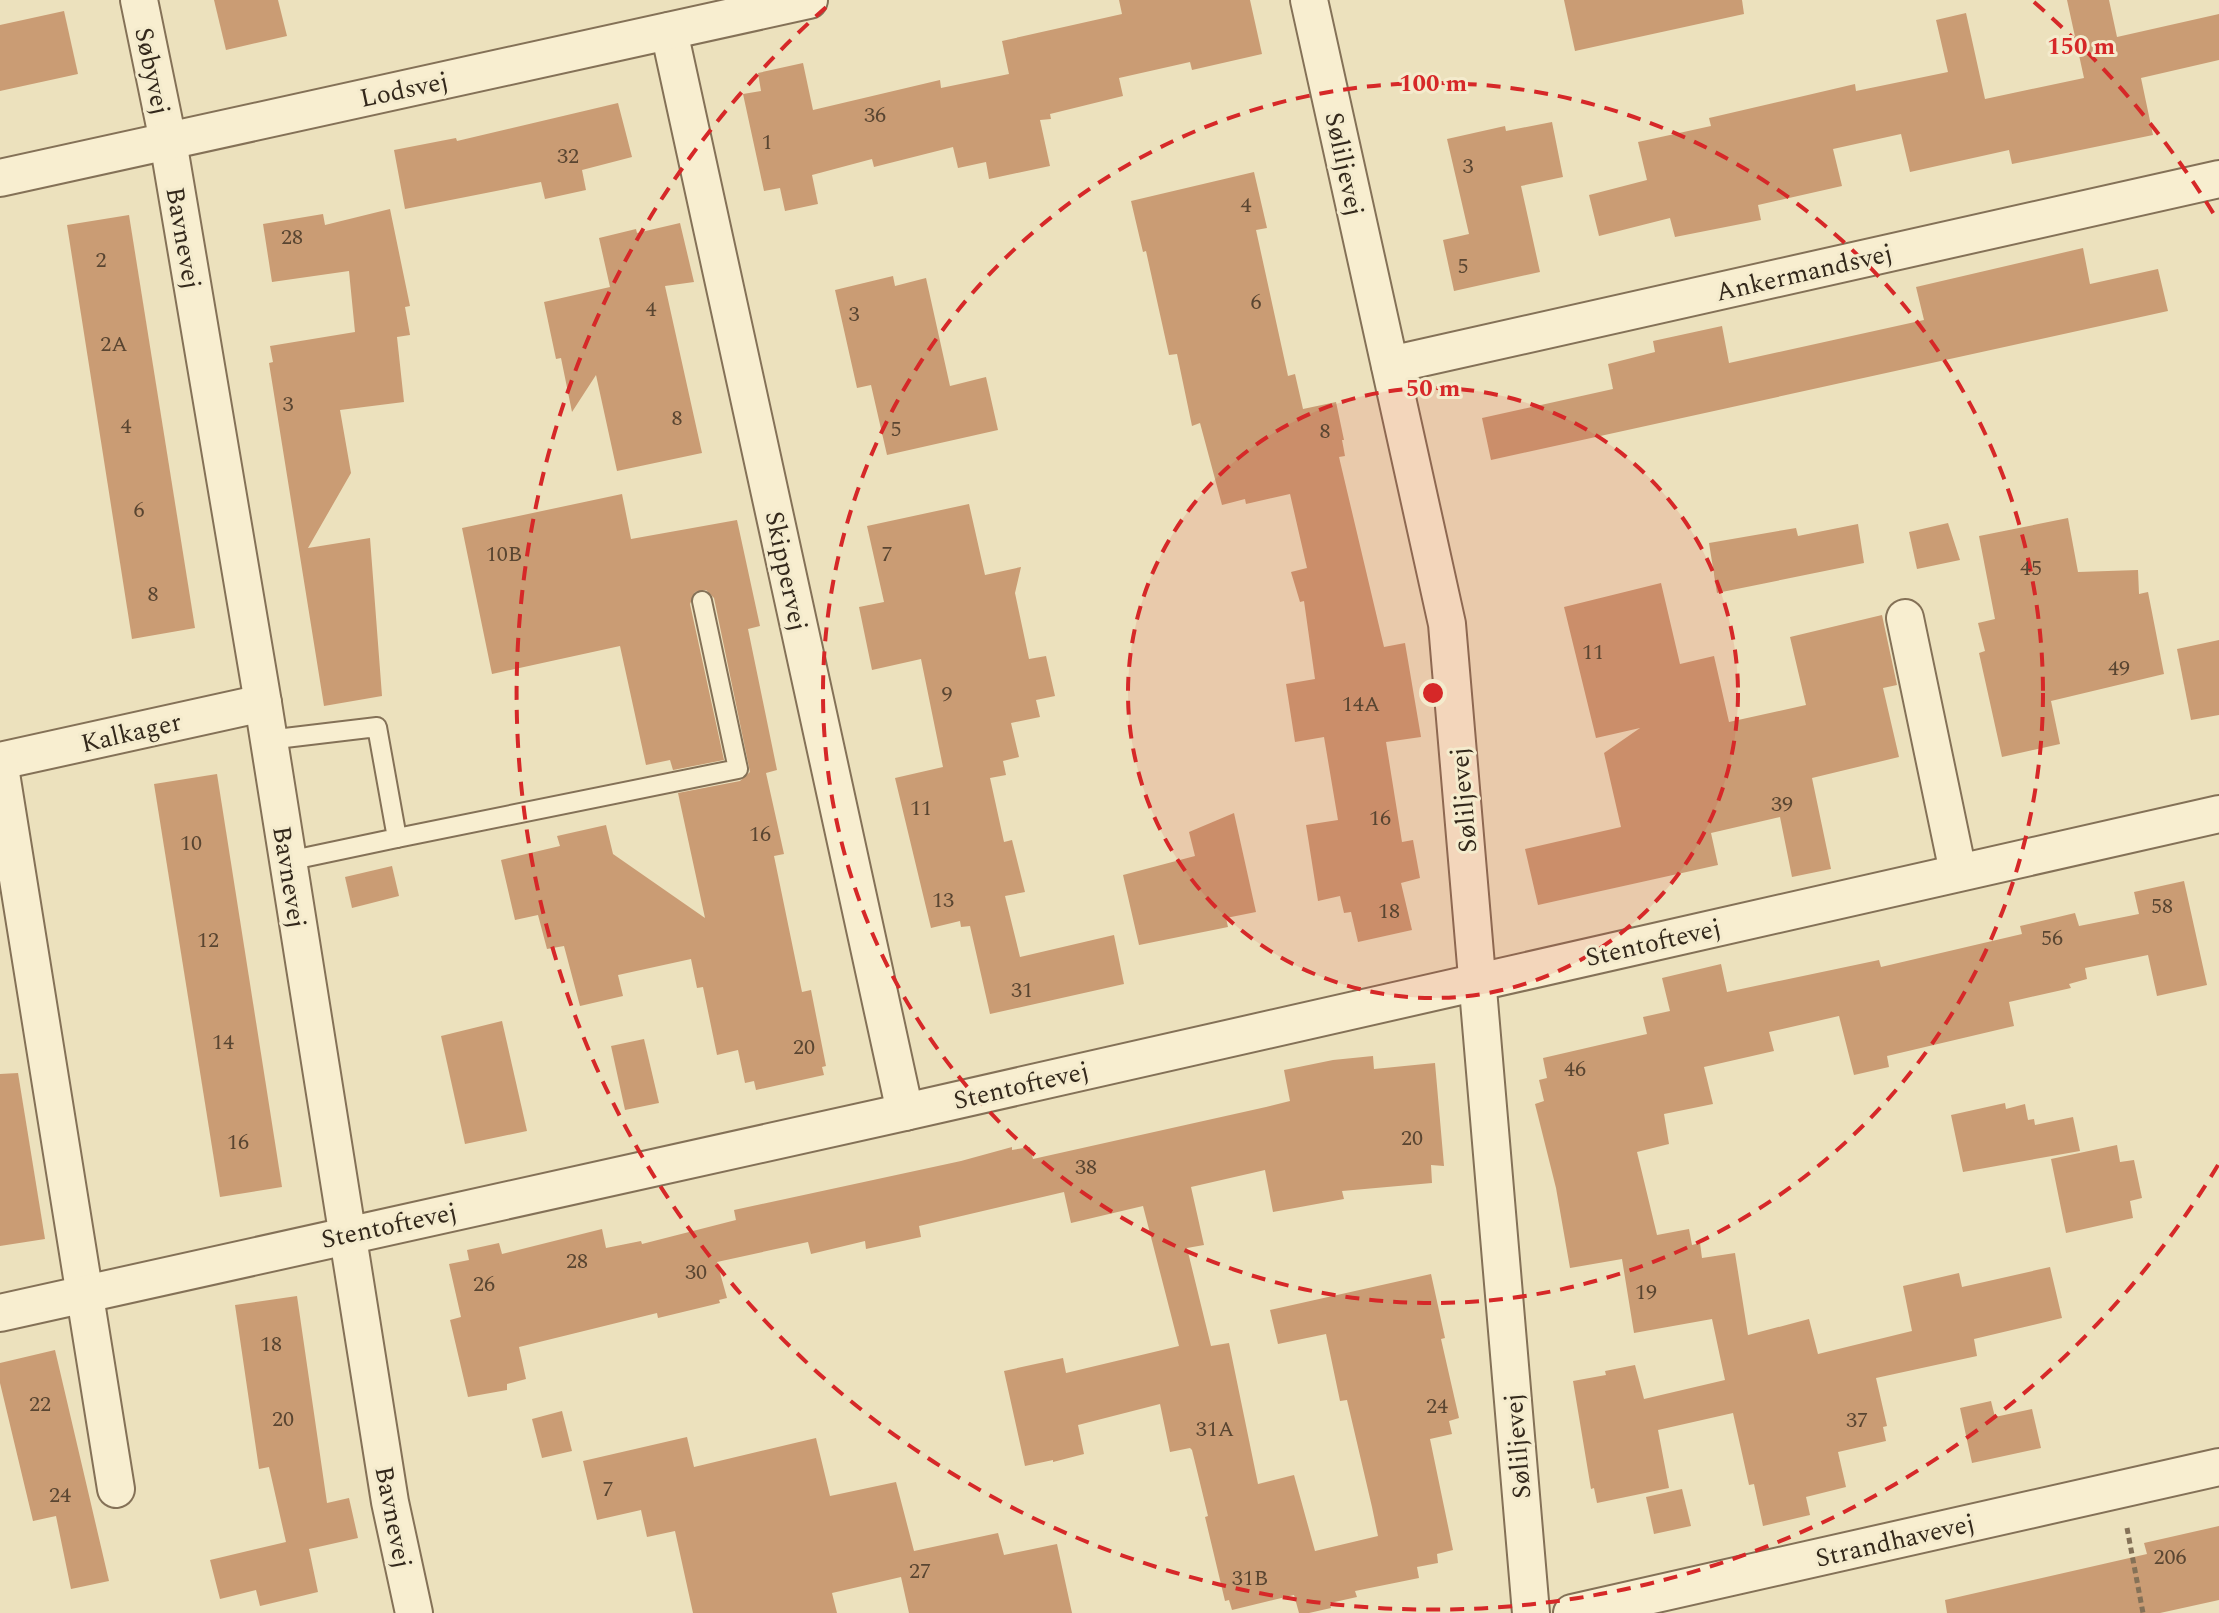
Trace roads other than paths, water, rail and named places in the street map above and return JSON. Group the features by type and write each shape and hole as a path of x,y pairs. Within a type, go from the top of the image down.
{"street":[{"name":"Søbyvej","path":"139,0 168,141"},
{"name":"Lodsvej","path":"0,178 809,0"},
{"name":"Søliljevej","path":"1309,0 1447,624 1531,1613"},
{"name":"Skippervej","path":"669,31 905,1112"},
{"name":"Bavnevej","path":"168,141 263,703 390,1502 414,1613"},
{"name":"Ankermandsvej","path":"1390,365 2219,179"},
{"path":"1905,618 1958,872"},
{"name":"Kalkager","path":"0,761 263,703"},
{"path":"0,767 116,1489"},
{"name":"Stentoftevej","path":"0,1313 905,1112 2219,814"},
{"name":"Strandhavevej","path":"1572,1613 2219,1467"}],"lane":[{"path":"288,861 738,769 702,601"},
{"path":"268,740 377,727 397,838"}]}
